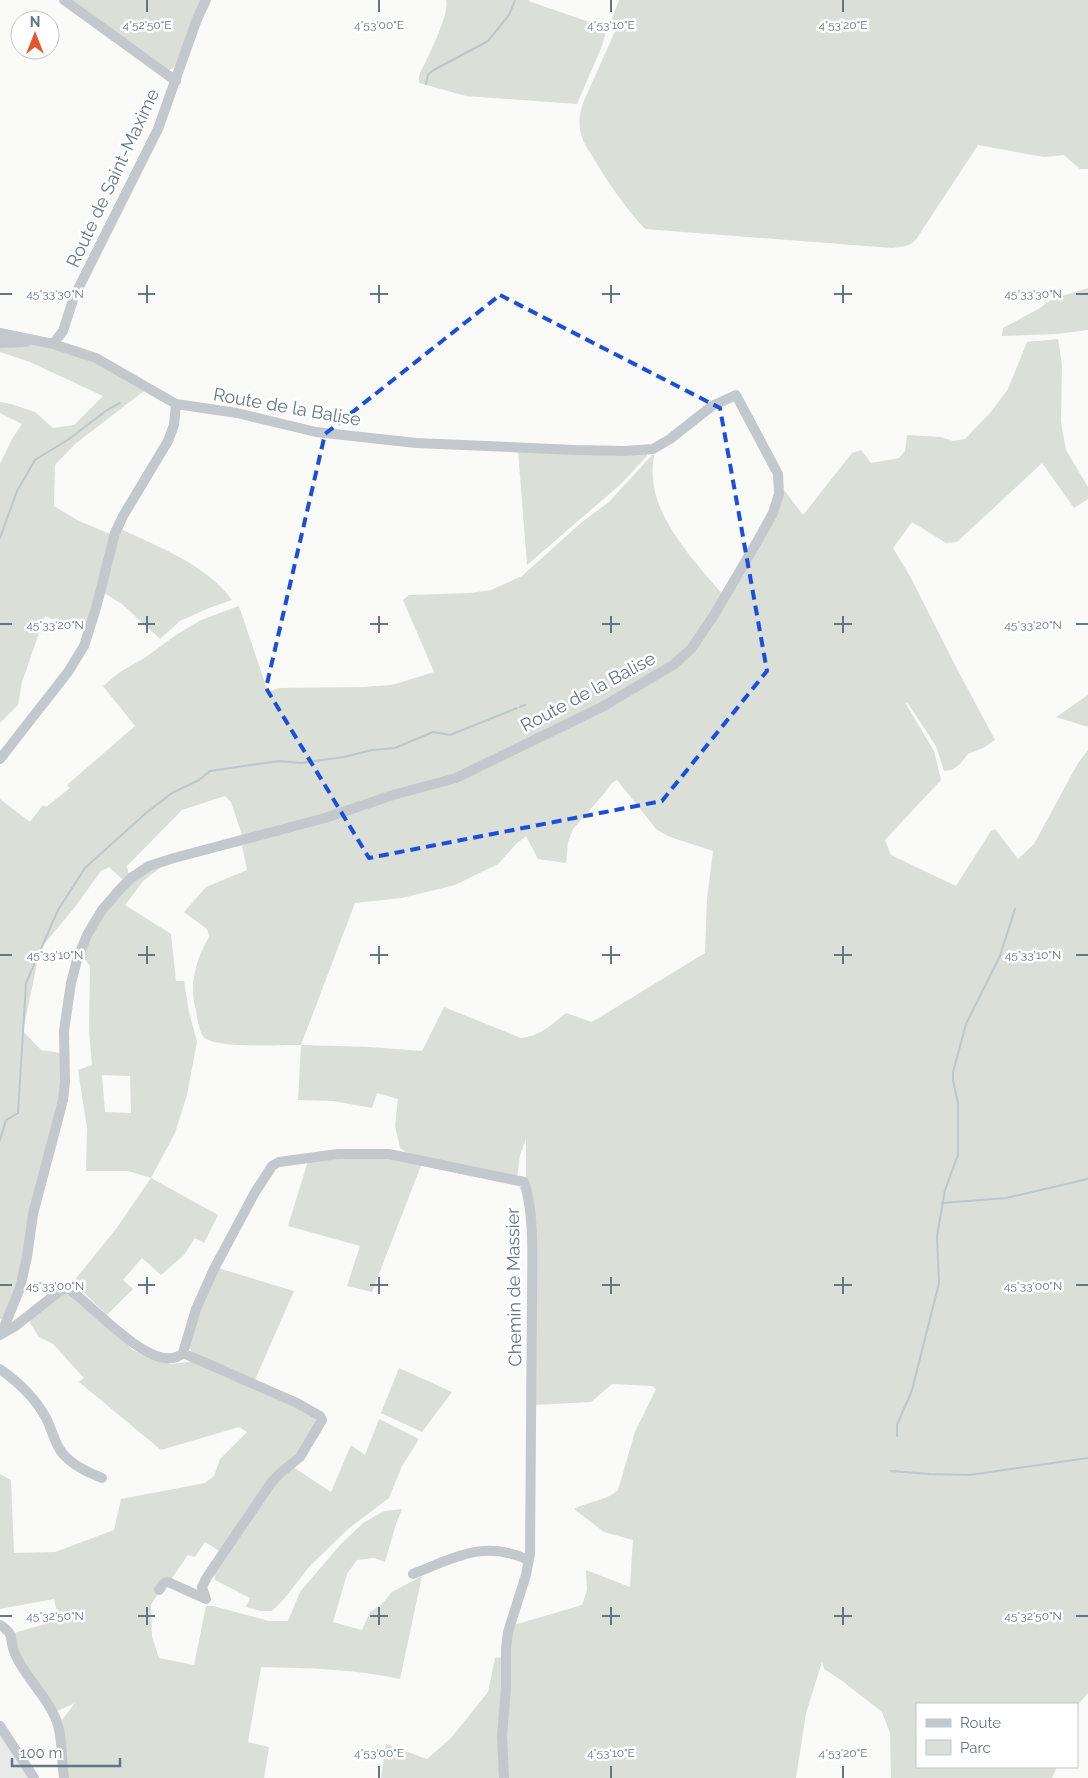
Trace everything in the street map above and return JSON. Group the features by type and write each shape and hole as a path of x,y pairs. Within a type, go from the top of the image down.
{"street":[{"path":"64,0 176,81"},
{"name":"Route de Saint-Maxime","path":"53,344 64,331 74,297 158,129 197,18 206,0"},
{"path":"0,333 53,344 96,358 176,404 174,425 168,441 114,533 96,608 84,646 68,672 0,759"},
{"path":"0,343 37,341"},
{"name":"Route de la Balise","path":"1,1334 20,1288 27,1257 32,1214 63,1100 65,1082 64,1031 71,984 77,960 102,910 121,888 131,878 150,866 174,858 325,818 394,795 456,778 602,707 632,690 673,664 691,649 714,615 758,540 773,513 778,494 778,474 736,395 712,406 660,446 653,449 625,451 393,441 310,431 237,413 176,404"},
{"name":"Chemin de Massier","path":"183,1353 196,1309 214,1269 254,1194 272,1166 279,1162 338,1154 389,1154 524,1182 531,1209 530,1554 529,1564 512,1620 506,1648 506,1688 502,1736 504,1778"},
{"path":"1,1334 14,1327 60,1291 67,1288 133,1344 146,1352 156,1356 174,1358 183,1353 297,1403 320,1416 322,1420 303,1453 271,1483 207,1576 202,1588 206,1599 168,1582 164,1583 159,1590"},
{"path":"0,1369 18,1384 42,1411 60,1448 68,1459 82,1469 102,1478"},
{"path":"412,1574 480,1551 506,1552 528,1560"},
{"path":"0,1625 11,1634 15,1655 30,1682 55,1716 60,1733 64,1778"},
{"path":"0,1726 34,1778"}],"highlighted area":[{"path":"500,295 720,408 767,671 662,801 369,858 266,688 325,434"}],"shaded area":[{"path":"0,1734 29,1778 0,1778"}],"green space":[{"path":"71,0 202,0 175,66 169,71"},
{"path":"446,0 528,0 607,28 602,46 577,104 466,96 419,83 419,76 441,26"},
{"path":"619,0 1088,0 1088,169 1080,169 1064,155 1044,157 978,145 917,238 911,244 903,247 892,248 645,229 605,176 585,145 580,129 583,103 617,27 610,24"},
{"path":"1088,288 1088,330 1057,334 1002,336 1003,328 1040,308 1052,299"},
{"path":"1058,339 1062,365 1061,421 1066,450 1088,487 1088,499 1074,508 1042,463 957,542 946,543 912,522 893,548 911,578 995,740 983,748 968,754 952,770 944,771 936,746 907,702 906,704 934,751 941,780 885,840 891,855 956,886 991,831 995,829 1018,859 1034,844 1078,763 1088,750 1088,1693 1078,1705 1078,1703 916,1703 916,1768 1057,1768 1052,1778 891,1778 890,1733 882,1712 824,1669 822,1662 806,1713 796,1778 381,1778 386,1744 427,1759 451,1738 488,1692 495,1658 502,1657 504,1684 509,1686 509,1647 514,1625 582,1605 587,1590 586,1570 630,1587 633,1540 604,1532 574,1509 603,1499 618,1490 635,1432 656,1389 652,1386 612,1384 591,1402 534,1405 533,1217 532,1195 526,1177 526,1139 520,1155 517,1178 421,1158 407,1153 400,1148 395,1126 398,1099 377,1093 372,1108 333,1101 298,1100 301,1045 234,1045 220,1043 203,1036 193,997 193,988 195,970 209,937 207,929 184,912 206,887 247,870 242,846 245,844 231,802 225,796 182,810 127,866 129,876 122,879 109,867 101,871 75,907 40,949 23,1031 41,1050 61,1053 61,1100 30,1209 20,1275 5,1320 0,1319 0,799 30,822 43,805 46,807 70,788 67,785 135,726 103,686 120,672 201,620 239,606 268,692 279,688 392,685 434,672 403,600 409,595 470,593 491,590 522,576 582,522 609,502 654,455 653,479 662,511 690,556 724,596 689,645 675,660 616,697 478,764 482,771 551,734 604,709 679,663 696,646 771,523 781,492 784,490 803,515 852,453 861,450 871,463 899,458 905,451 907,435 941,437 953,441 965,439 990,413 1008,389 1027,342","holes":["617,780 657,830 670,837 713,851 707,899 705,953 592,1022 566,1013 550,1026 528,1037 521,1038 444,1007 422,1051 301,1045 355,903 402,898 455,885 498,864 526,836 538,859 566,863 568,842 573,829 612,783"]},
{"path":"32,344 92,360 144,391 75,444 55,465 54,506 77,520 110,534 86,633 45,616 22,682 18,705 0,723 0,464 12,439 22,424 0,413 0,402 35,412 53,428 74,425 103,396 30,362 0,352 0,346"},
{"path":"518,450 646,453 647,456 621,484 527,565"},
{"path":"121,529 166,550 196,567 221,587 232,600 180,621 160,639 122,604 102,592"},
{"path":"1088,695 1088,727 1056,717"},
{"path":"158,866 160,868 143,881 125,905 171,934 176,981 184,981 189,1012 197,1042 187,1095 175,1133 151,1178 128,1171 86,1171 87,1128 78,1070 92,1065 89,1031 90,966 86,960 79,959 107,906 144,872","holes":["102,1075 130,1076 131,1113 105,1112"]},
{"path":"390,1158 422,1163 372,1292 347,1286 360,1246 288,1226 308,1161"},
{"path":"151,1178 218,1215 204,1243 195,1238 184,1255 161,1275 142,1258 123,1280 133,1289 107,1315 73,1282 116,1229"},
{"path":"218,1268 294,1291 254,1382 191,1351 189,1345 206,1291"},
{"path":"63,1293 72,1294 133,1350 148,1358 171,1364 195,1361 317,1417 316,1423 301,1453 219,1551 205,1542 195,1557 188,1555 172,1578 164,1579 151,1605 152,1636 159,1658 194,1665 206,1606 213,1606 269,1621 288,1621 300,1592 340,1545 363,1523 384,1511 402,1509 385,1562 374,1558 357,1560 347,1574 333,1622 362,1630 370,1612 381,1605 392,1592 422,1576 400,1679 348,1671 261,1667 248,1742 269,1747 264,1778 68,1778 62,1720 75,1703 55,1712 18,1651 14,1633 45,1624 57,1612 54,1599 0,1609 0,1474 11,1480 14,1553 55,1552 114,1530 121,1499 205,1483 214,1476 220,1459 247,1432 239,1427 161,1450 79,1382 84,1378 53,1344 39,1337 28,1320"},
{"path":"399,1368 452,1392 422,1432 381,1413"},
{"path":"379,1419 419,1439 402,1466 389,1498 348,1529 309,1567 272,1611 261,1611 246,1607 250,1598 215,1580 214,1571 273,1485 293,1467 331,1492 351,1445 365,1455"}],"waterway":[{"path":"426,84 428,75 432,71 488,41 509,15 515,0"},
{"path":"0,538 17,491 35,460 120,403"},
{"path":"520,707 525,705"},
{"path":"0,1140 6,1120 18,1113 26,983 58,910 85,868 146,813 172,793 199,780 210,771 279,761 301,763 344,757 372,750 395,748 433,732 450,735 517,708"},
{"path":"897,1436 897,1425 912,1390 939,1283 937,1236 945,1190 958,1155 958,1103 953,1072 966,1024 1000,956 1015,909"},
{"path":"942,1203 1006,1198 1088,1179"},
{"path":"891,1471 969,1475 1088,1458"}]}
